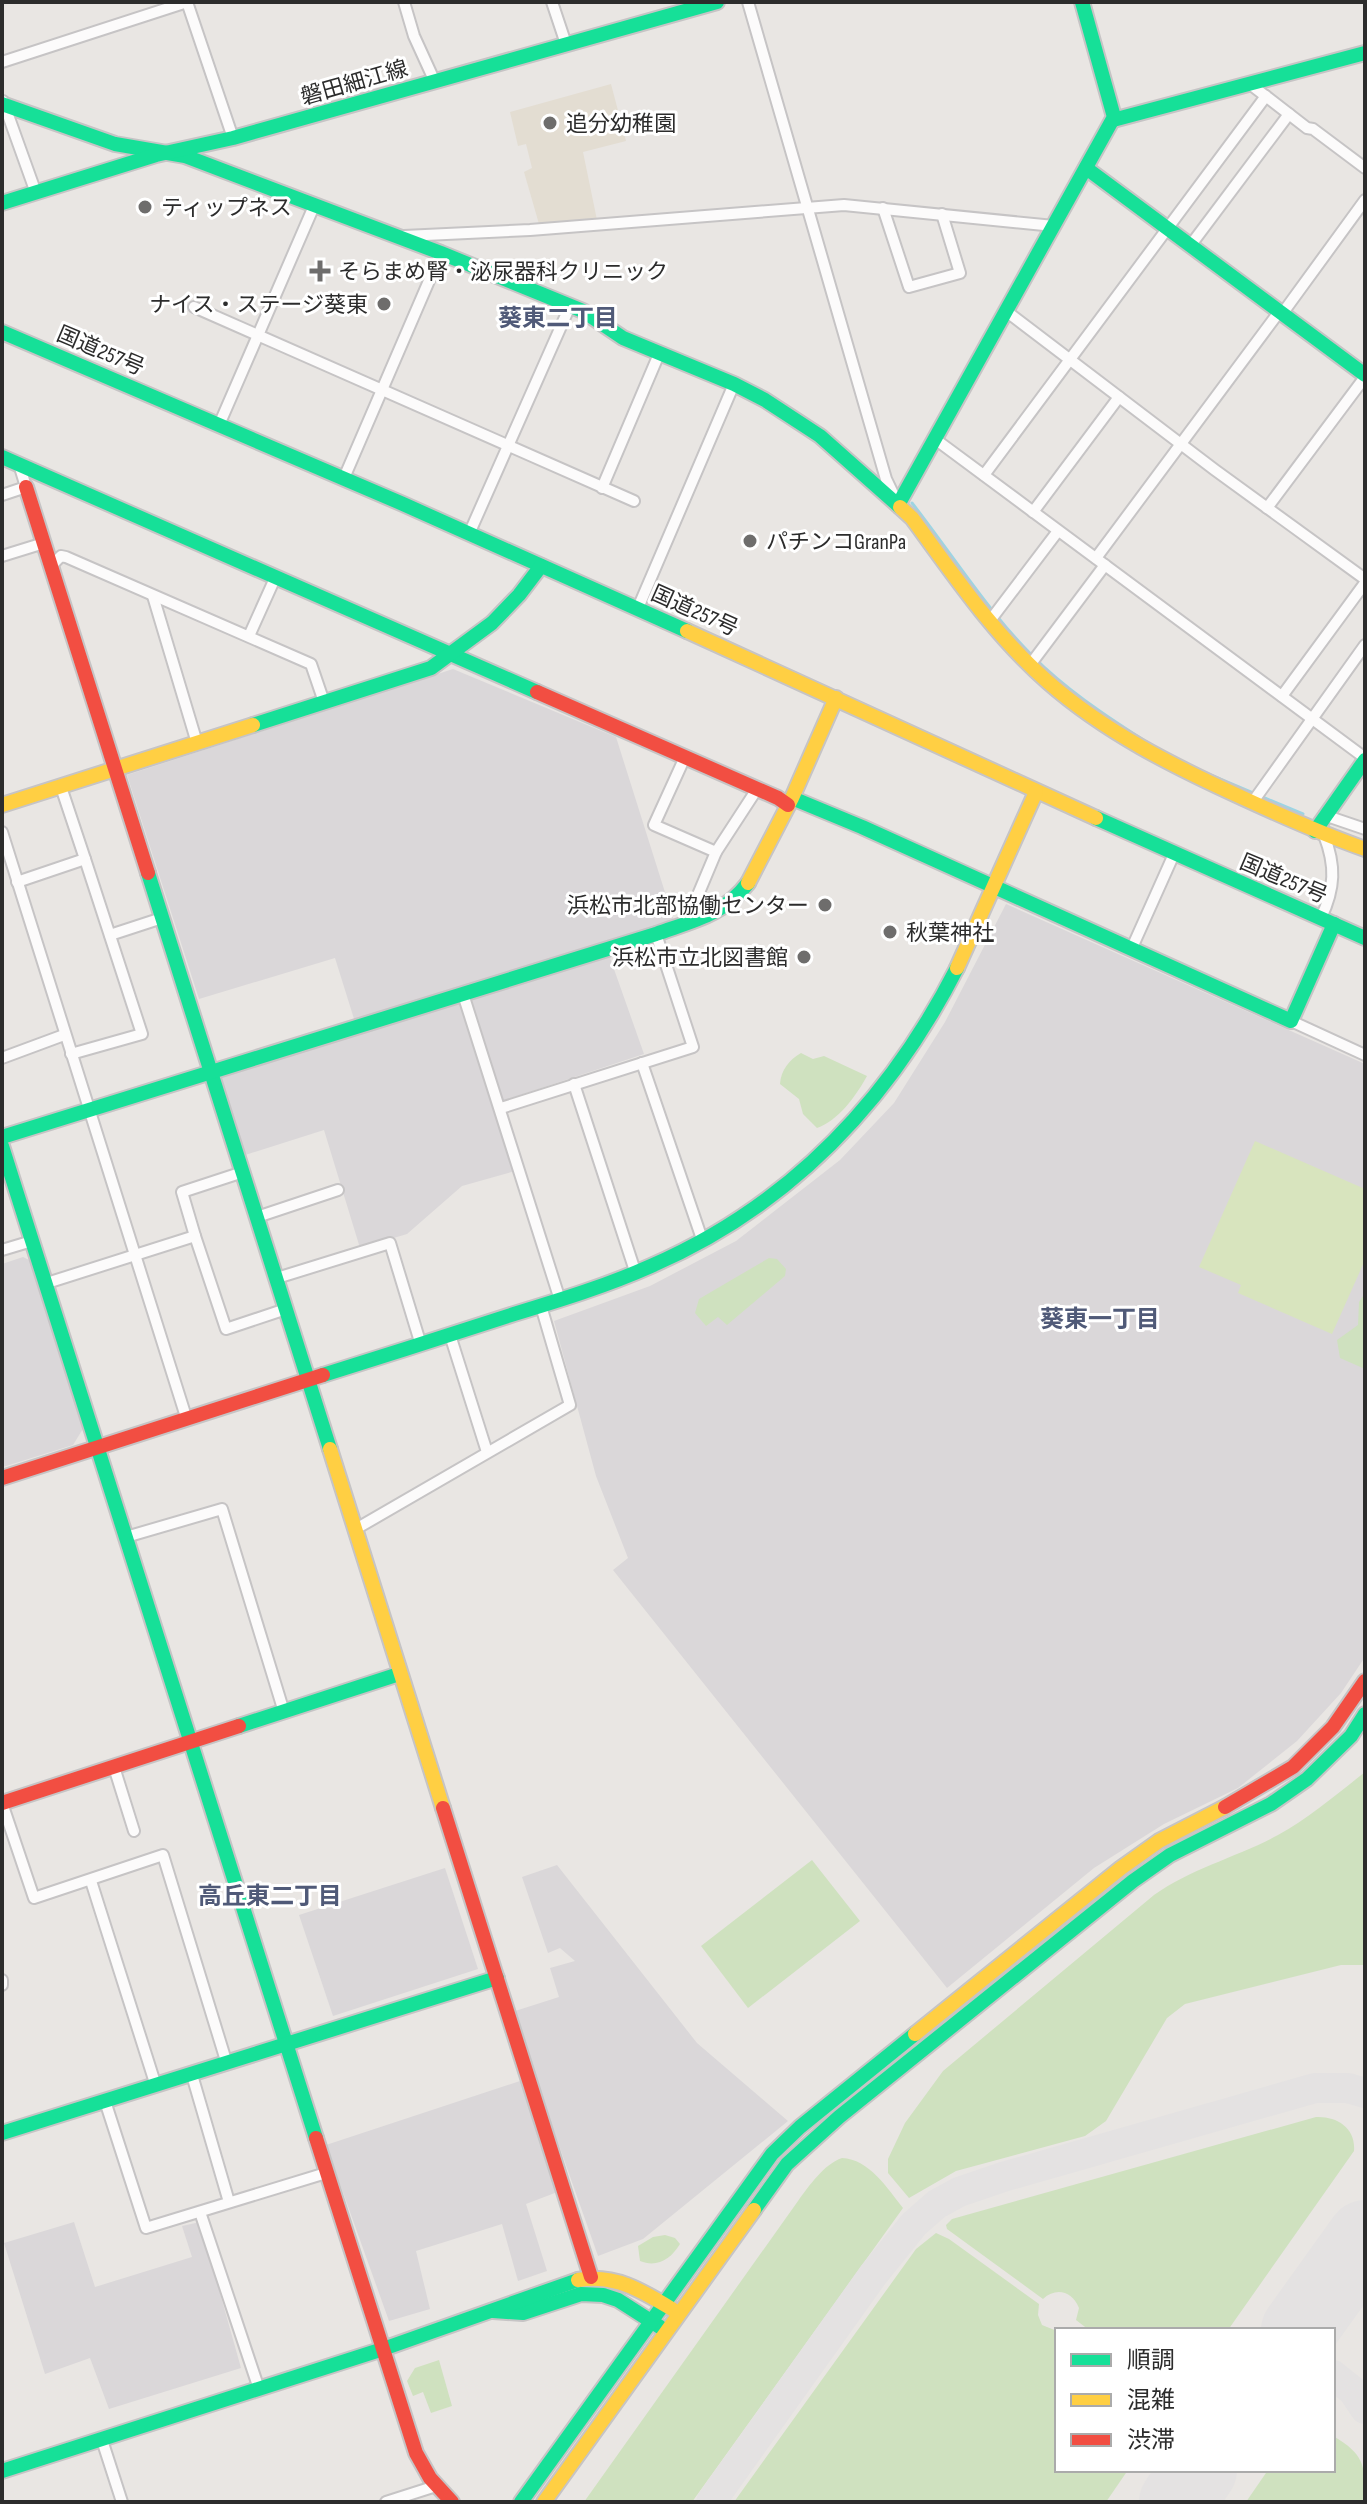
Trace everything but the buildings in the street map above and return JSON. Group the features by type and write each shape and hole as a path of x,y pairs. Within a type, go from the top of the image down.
{"main road":[{"name":"磐田細江線","path":"2,203 156,155 233,138 717,2"},
{"path":"898,505 1113,120 1082,2"},
{"path":"1113,120 1365,53"},
{"path":"3,103 156,155 185,156 398,236 583,311 623,338 765,400 820,436 898,505 1034,660 1047,682 1095,719 1146,751 1256,797 1319,833 1365,849"},
{"path":"1086,168 1364,374"},
{"name":"国道257号","path":"2,332 638,608 1036,792 1365,938"},
{"path":"2,457 757,789 876,833 1291,1021 1328,921"},
{"path":"26,487 591,2277"},
{"path":"2,805 431,668 453,655 532,581 541,566"},
{"path":"2,1137 656,934 719,911 736,899 751,880 836,698"},
{"path":"1319,833 1324,815 1365,759"},
{"path":"2,1478 560,1300 636,1274 703,1242 808,1167 873,1100 919,1036 942,995 1036,792"},
{"path":"2,1146 416,2453 436,2486 452,2502"},
{"path":"2,1803 399,1674"},
{"path":"521,2502 772,2154 800,2127 1130,1861 1159,1841 1259,1789 1293,1767 1333,1727 1365,1681"},
{"path":"544,2502 787,2164 839,2117 1133,1881 1170,1855 1271,1804 1307,1779 1351,1736 1365,1714"},
{"path":"2,2133 497,1978"},
{"path":"2,2471 383,2349 492,2311 513,2300 591,2277 620,2279 679,2314"},
{"path":"492,2311 523,2313 581,2294 603,2295 618,2300 667,2331"}],"street":[{"path":"2,62 187,2 233,138"},
{"path":"404,2 414,36 435,82"},
{"path":"552,2 566,44"},
{"path":"748,2 886,479 898,505"},
{"path":"1250,84 1365,168"},
{"path":"984,475 1266,96"},
{"path":"3,103 36,193"},
{"path":"1190,246 1289,114"},
{"path":"1034,660 1181,444 1365,200"},
{"path":"398,236 530,230 844,205 1054,226"},
{"path":"219,425 314,206"},
{"path":"883,208 909,287 960,273 942,214"},
{"path":"344,478 441,253"},
{"path":"469,534 570,306"},
{"path":"194,307 634,501"},
{"path":"1006,311 1365,581 1282,696"},
{"path":"602,488 659,354"},
{"path":"1267,508 1364,374"},
{"path":"638,608 734,384"},
{"path":"1033,512 1119,397"},
{"path":"935,439 1365,759"},
{"path":"2,495 26,487 19,464"},
{"path":"994,617 1058,531"},
{"path":"2,556 44,543"},
{"path":"51,566 61,556 66,557 311,664 324,702"},
{"path":"249,636 276,576"},
{"path":"153,596 197,743"},
{"path":"1256,797 1365,645"},
{"path":"685,757 654,825 716,852"},
{"path":"61,787 142,1034 71,1054"},
{"path":"687,921 716,852 757,789"},
{"path":"1324,815 1365,829"},
{"path":"2,832 187,1420"},
{"path":"1319,833 1332,855 1334,877 1328,921"},
{"path":"1131,950 1174,854"},
{"path":"17,882 85,859"},
{"path":"110,935 162,918"},
{"path":"501,1108 693,1047 656,934"},
{"path":"463,994 560,1300"},
{"path":"1291,1021 1365,1055"},
{"path":"2,1058 64,1035"},
{"path":"642,1063 703,1242"},
{"path":"574,1084 636,1274"},
{"path":"243,1172 182,1192 195,1236 226,1329 286,1309"},
{"path":"257,1217 338,1190"},
{"path":"47,1283 195,1236"},
{"path":"2,1250 32,1241"},
{"path":"277,1278 390,1243 421,1345"},
{"path":"354,1530 570,1405 541,1306"},
{"path":"450,1335 487,1452"},
{"path":"126,1537 222,1509 284,1712"},
{"path":"114,1767 134,1831"},
{"path":"2,1803 34,1898 163,1855 227,2064"},
{"path":"91,1881 156,2086"},
{"path":"192,2075 229,2202"},
{"path":"105,2101 146,2228 326,2173"},
{"path":"200,2212 259,2389"},
{"path":"102,2440 122,2502"},
{"path":"386,2502 436,2486"}],"shaded area":[{"path":"611,84 626,141 583,152 597,220 539,224 524,172 532,168 526,144 518,146 510,112"},
{"path":"453,669 616,737 675,924 355,1022 335,958 199,999 127,775"},
{"path":"1006,904 1365,1064 1365,1657 1341,1693 1297,1741 1238,1788 1164,1824 1094,1868 947,1988 613,1570 628,1558 596,1476 554,1321 650,1286 736,1241 840,1160 894,1103 945,1022"},
{"path":"609,955 644,1054 502,1101 470,998"},
{"path":"459,1001 515,1171 462,1186 407,1234 360,1248 324,1130 242,1156 218,1077"},
{"path":"23,1257 33,1262 84,1427 73,1445 3,1467 2,1264"},
{"path":"557,1865 697,2043 788,2121 643,2239 598,2256 512,2012 559,1997 550,1968 575,1961 560,1948 548,1953 522,1877"},
{"path":"445,1868 478,1969 333,2016 299,1915"},
{"path":"523,2080 560,2191 526,2204 547,2271 518,2281 502,2224 416,2251 430,2309 389,2321 326,2145"},
{"path":"74,2222 95,2287 192,2257 182,2226 200,2222 241,2368 109,2409 90,2358 45,2374 4,2243"}],"green space":[{"path":"801,1053 813,1059 824,1056 867,1076 839,1114 817,1128 803,1114 799,1099 780,1084 786,1066"},
{"path":"1255,1141 1365,1189 1365,1260 1332,1334 1238,1293 1241,1285 1199,1267"},
{"path":"769,1258 777,1259 786,1269 785,1276 727,1325 718,1317 706,1326 695,1313 699,1299"},
{"path":"1365,1293 1365,1369 1340,1358 1337,1340 1358,1325 1359,1302"},
{"path":"1365,1772 1365,1965 1341,1965 1185,2004 1167,2018 1106,2121 1085,2136 956,2171 909,2198 888,2173 888,2159 905,2123 943,2071 1154,1895 1184,1877 1289,1828"},
{"path":"812,1860 860,1921 748,2008 701,1946"},
{"path":"1316,2117 1344,2125 1354,2143 1354,2151 1229,2328 1086,2328 1076,2320 1079,2308 1072,2298 1058,2292 1043,2299 947,2229 946,2225 952,2219"},
{"path":"842,2158 869,2169 903,2208 692,2502 584,2502 807,2189 823,2170"},
{"path":"936,2233 949,2239 1039,2304 1038,2315 1042,2325 1055,2330 1055,2472 1127,2472 1106,2502 734,2502 916,2249"},
{"path":"665,2235 675,2238 680,2244 672,2254 658,2263 640,2261 638,2246 653,2237"},
{"path":"439,2360 452,2406 431,2413 423,2392 413,2396 407,2381 415,2368"},
{"path":"1335,2437 1352,2449 1364,2471 1365,2502 1246,2502 1267,2472 1335,2472"}],"waterway":[{"path":"912,503 991,609 1025,649 1057,679 1159,750"},
{"path":"1201,771 1253,793"},
{"path":"1260,796 1303,814"}],"taxiway":[{"path":"711,2502 873,2275 914,2224 937,2204 959,2192 1003,2177 1315,2088 1348,2088 1365,2093"},
{"path":"1335,2377 1353,2391 1365,2409"}],"runway":[{"path":"1300,2328 1365,2238"},
{"path":"1177,2502 1198,2472"}],"traffic: fast":[{"path":"2,203 156,155 233,138 717,2"},
{"path":"898,505 1114,117 1082,2"},
{"path":"1113,120 1365,53"},
{"path":"2,104 115,144 185,156 441,253 583,311 623,338 765,400 820,436 900,507"},
{"path":"1086,168 1365,375"},
{"path":"2,332 403,504 687,631"},
{"path":"2,457 537,692"},
{"path":"253,725 431,668 492,623 541,566"},
{"path":"1315,831 1365,760"},
{"path":"792,798 1291,1021 1334,924"},
{"path":"1096,818 1365,938"},
{"path":"148,873 330,1449"},
{"path":"2,1137 695,921 729,903 748,883"},
{"path":"323,1375 617,1280 701,1241 747,1213 791,1180 867,1105 930,1017 957,968"},
{"path":"2,1146 316,2138"},
{"path":"239,1726 399,1674"},
{"path":"754,2210 787,2164 839,2117 1133,1881 1170,1855 1271,1804 1307,1779 1351,1736 1365,1714"},
{"path":"2,2133 497,1978"},
{"path":"521,2502 772,2154 800,2127 915,2034"},
{"path":"2,2471 383,2349 578,2280"},
{"path":"493,2311 523,2313 581,2294 603,2295 618,2300 660,2327"}],"traffic: slow":[{"path":"900,507 912,518 1010,645 1048,682 1093,717 1140,747 1190,773 1287,818 1365,849"},
{"path":"687,631 1096,818"},
{"path":"748,883 792,798 836,698"},
{"path":"2,805 253,725"},
{"path":"957,968 1036,792"},
{"path":"330,1449 443,1808"},
{"path":"915,2034 1121,1868 1159,1841 1225,1807"},
{"path":"544,2502 754,2210"},
{"path":"578,2280 616,2282 672,2309"}],"traffic: jam":[{"path":"26,487 148,873"},
{"path":"537,692 788,805"},
{"path":"2,1478 323,1375"},
{"path":"1225,1807 1293,1767 1333,1727 1365,1681"},
{"path":"2,1803 239,1726"},
{"path":"443,1808 591,2277"},
{"path":"316,2138 416,2453 430,2478 452,2502"}],"place":[{"name":"追分幼稚園","path":"550,123"},
{"name":"ティップネス","path":"145,207"},
{"name":"そらまめ腎・泌尿器科クリニック","path":"320,271"},
{"name":"ナイス・ステージ葵東","path":"384,304"},
{"name":"パチンコGranPa","path":"750,541"},
{"name":"浜松市北部協働センター","path":"825,905"},
{"name":"秋葉神社","path":"890,932"},
{"name":"浜松市立北図書館","path":"804,957"}],"district":[{"name":"葵東二丁目","path":"558,318"},
{"name":"葵東一丁目","path":"1100,1319"},
{"name":"高丘東二丁目","path":"270,1896"}]}
